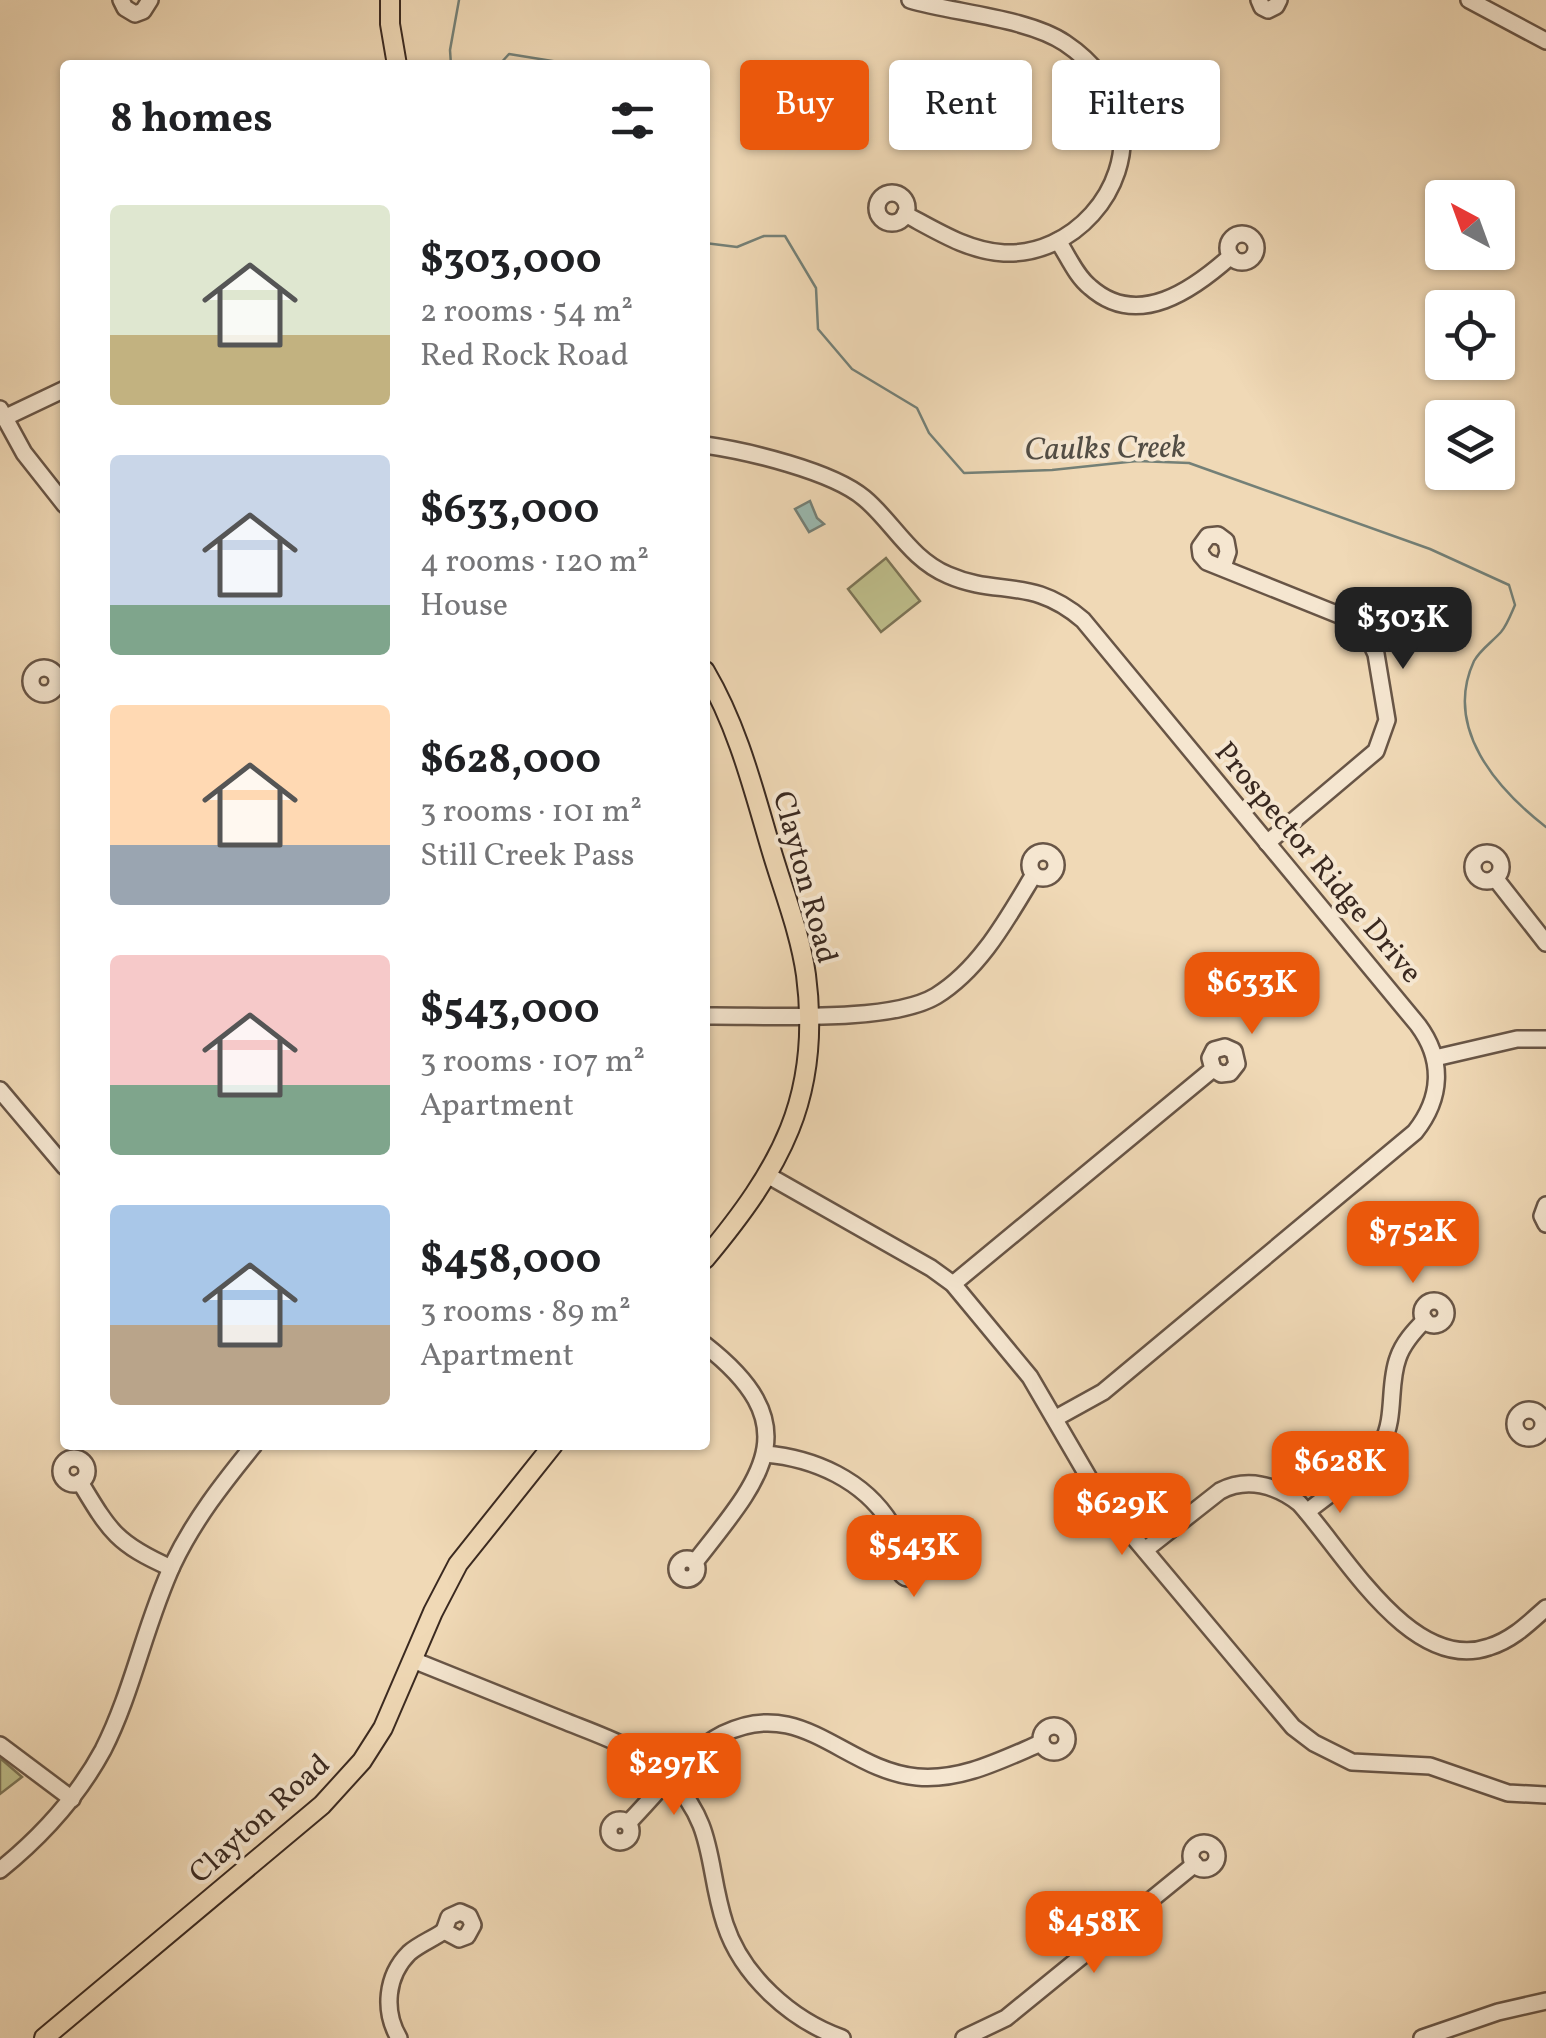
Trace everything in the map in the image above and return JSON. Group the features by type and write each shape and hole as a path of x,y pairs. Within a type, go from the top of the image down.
{"main road":[{"path":"390,0 397,60"},
{"name":"Clayton Road","path":"710,680 729,715 799,942 808,1014 800,1097 784,1144 768,1176 710,1252"},
{"name":"Clayton Road","path":"44,2038 336,1791 382,1728 458,1564 549,1450"}],"street":[{"path":"109,0 120,0 135,14 144,11 150,0"},
{"path":"906,214 954,240 991,252 1022,252 1058,242 1099,207 1115,176 1122,128 1104,81 1091,63 1053,35 910,0"},
{"path":"1259,0 1268,10 1279,0"},
{"path":"1468,0 1546,41"},
{"path":"1489,0 1546,32"},
{"path":"1058,242 1089,287 1107,297 1136,304 1165,300 1189,290 1231,256"},
{"path":"60,391 2,413 24,453 60,499"},
{"name":"Prospector Ridge Drive","path":"710,446 840,483 864,498 920,558 947,575 1038,592 1070,608 1418,1025 1435,1058"},
{"path":"1223,567 1354,621 1373,644 1387,707 1381,741 1367,761 1267,844"},
{"path":"1354,621 1372,613 1386,618 1389,629 1373,644"},
{"path":"710,1016 886,1013 935,996 959,978 994,938 1033,876"},
{"path":"1495,878 1546,943"},
{"path":"1056,1418 1103,1392 1415,1132 1436,1096 1435,1058 1517,1039 1546,1039"},
{"path":"953,1284 1213,1070"},
{"path":"0,1090 60,1161"},
{"path":"768,1176 953,1284 1030,1378 1100,1497 1293,1727 1314,1743 1352,1762 1430,1766 1508,1794 1546,1795"},
{"path":"1546,1205 1542,1216 1546,1224"},
{"path":"1307,1512 1369,1461 1380,1447 1388,1428 1396,1363 1409,1337 1424,1320"},
{"path":"695,1562 751,1488 765,1454 762,1411 743,1377 710,1349"},
{"path":"0,1870 72,1800 104,1746 171,1568 207,1505 250,1450"},
{"path":"765,1454 813,1462 865,1494 893,1526 904,1560"},
{"path":"80,1482 116,1538 171,1568"},
{"path":"1145,1550 1231,1486 1254,1484 1278,1489 1307,1512 1398,1622 1429,1643 1463,1651 1490,1647 1516,1634 1546,1608"},
{"path":"413,1660 616,1742 650,1761 671,1779 687,1797 706,1832 720,1907 735,1946 750,1970 784,2006 842,2038"},
{"path":"628,1823 720,1736 760,1724 786,1723 806,1728 871,1766 919,1778 960,1774 1041,1743"},
{"path":"0,1745 72,1800"},
{"path":"964,2038 1006,2018 1195,1864"},
{"path":"399,2038 388,2007 392,1978 409,1953 444,1930"},
{"path":"1422,2038 1498,2012 1546,2001"}],"green space":[{"path":"886,558 920,601 881,632 848,589"},
{"path":"0,1758 22,1777 0,1794"}],"water":[{"path":"810,501 824,524 809,532 795,509"}],"waterway":[{"name":"Caulks Creek","path":"451,60 459,0"},
{"name":"Caulks Creek","path":"504,60 509,54 546,60"},
{"name":"Caulks Creek","path":"710,244 737,247 764,236 785,236 816,288 818,329 852,369 917,408 929,433 964,473 1052,470 1137,461 1189,463 1430,549 1509,585 1515,605 1503,629 1474,661 1466,686 1465,710 1480,755 1510,794 1546,827"}]}
